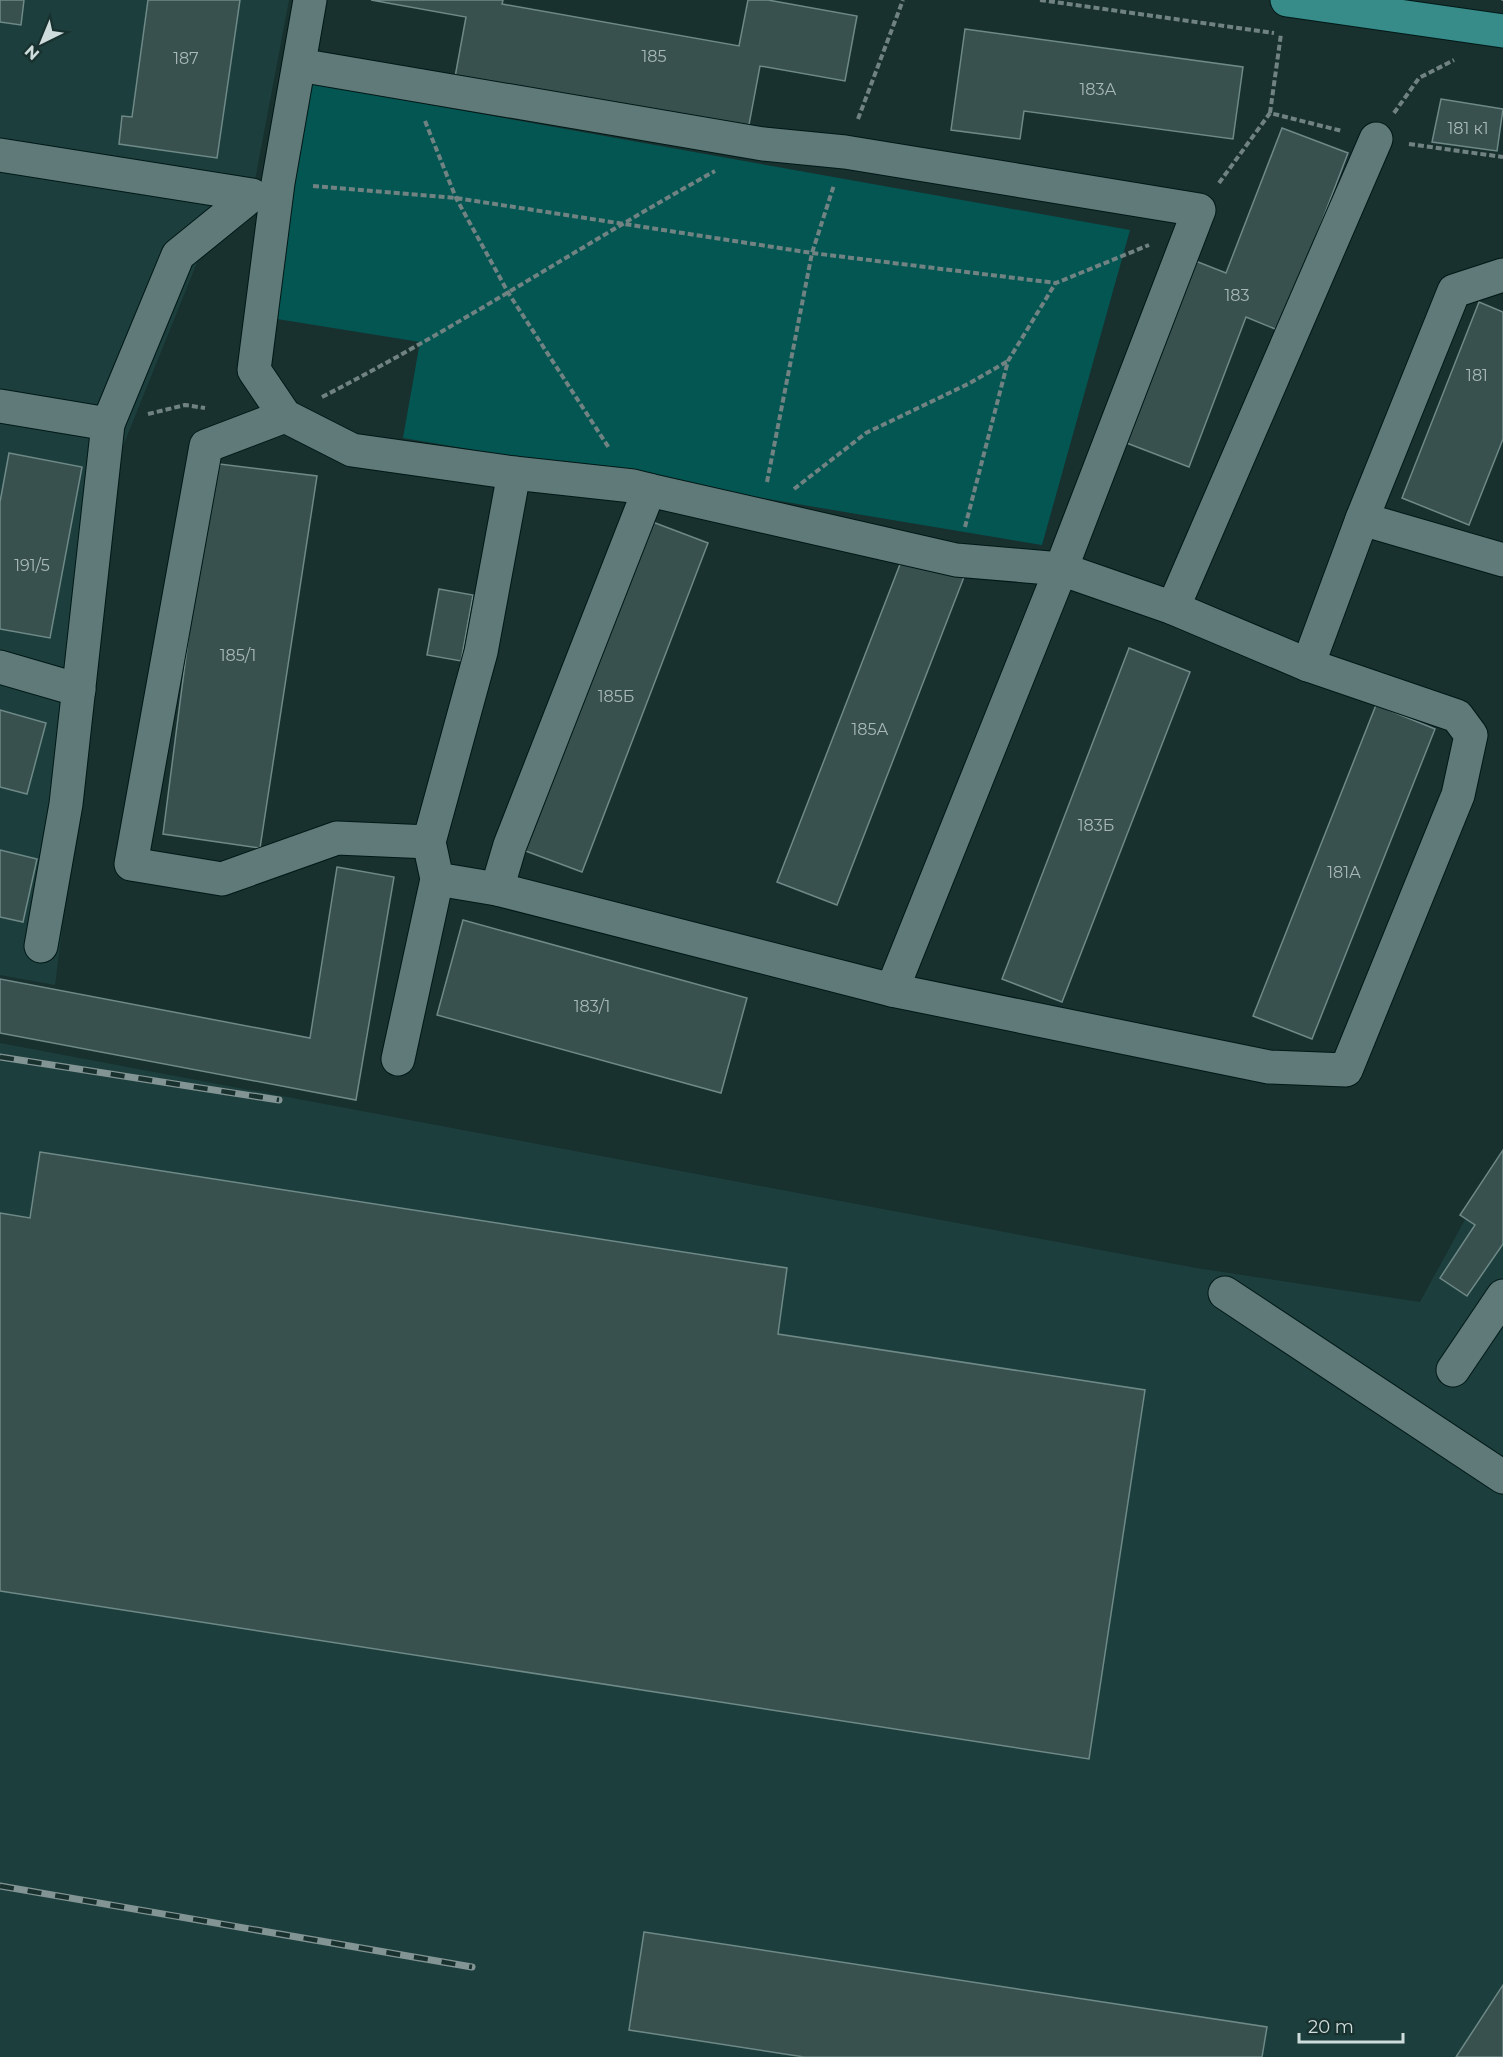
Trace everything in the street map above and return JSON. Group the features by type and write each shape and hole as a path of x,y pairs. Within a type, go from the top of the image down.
{"main road":[{"path":"1294,0 1503,32"}],"lane":[{"path":"310,0 278,183 254,370 285,417 352,450 641,488 956,560 1061,569 1173,608 1308,665 1457,716 1471,735 1458,795 1346,1070 1269,1067 892,990 497,889 437,879"},
{"path":"298,64 409,81 763,144 845,152 1200,210 1061,569 892,990"},
{"path":"1173,608 1376,139"},
{"path":"0,155 252,195 178,255 108,424 66,804 41,946"},
{"path":"1308,665 1362,519 1454,291 1503,275"},
{"path":"0,406 108,424"},
{"path":"285,417 206,446 131,864 222,879 337,838 429,842"},
{"path":"398,1059 437,879 429,842 481,652 514,473"},
{"path":"497,889 510,845 641,488"},
{"path":"1362,519 1503,560"},
{"path":"0,667 79,690"},
{"path":"1225,1293 1503,1477"},
{"path":"1453,1370 1503,1296"}],"path":[{"path":"760,515 812,253 845,152 903,0"},
{"path":"1200,210 1270,113 1281,34"},
{"path":"1376,139 1419,78 1457,58"},
{"path":"409,81 456,198 509,294 641,488"},
{"path":"1270,113 1376,139 1503,158"},
{"path":"285,417 395,360 509,294 623,222 763,144"},
{"path":"278,183 456,198 812,253 1056,283 1151,244"},
{"path":"956,560 1008,361 1056,283"},
{"path":"760,515 866,433 968,384 1008,361"}],"shaded area":[{"path":"0,0 289,0 247,222 198,260 123,446 55,985 0,975"},
{"path":"308,83 1130,230 1042,545 403,438 420,342 271,318"},
{"path":"0,1043 1196,1268 1420,1302 1503,1150 1503,2057 0,2057"}],"building":[{"path":"0,0 24,0 21,25 0,22"},
{"path":"148,0 240,0 217,158 119,144 122,116 132,117"},
{"path":"371,0 503,0 502,4 739,46 748,0 768,0 857,16 845,81 760,66 748,130 455,77 466,17"},
{"path":"965,29 1243,67 1233,139 1024,111 1020,139 951,130"},
{"path":"1441,99 1503,109 1497,151 1432,142"},
{"path":"1282,128 1348,153 1280,331 1246,317 1189,467 1124,442 1193,260 1226,273"},
{"path":"1479,302 1503,312 1503,439 1469,525 1402,498"},
{"path":"9,453 82,467 50,638 0,629 0,502"},
{"path":"211,463 317,476 260,848 163,834"},
{"path":"650,521 708,543 582,872 523,850"},
{"path":"904,554 964,577 837,905 777,882"},
{"path":"439,589 473,595 461,661 427,655"},
{"path":"1129,648 1190,672 1062,1002 1002,979"},
{"path":"1376,705 1435,729 1312,1039 1253,1016"},
{"path":"0,710 46,723 27,794 0,787"},
{"path":"0,850 37,859 23,922 0,917"},
{"path":"337,867 394,877 356,1100 0,1033 0,979 310,1038"},
{"path":"463,920 747,998 721,1093 437,1015"},
{"path":"1503,1150 1503,1244 1467,1296 1440,1278 1475,1225 1460,1215"},
{"path":"40,1152 787,1268 778,1334 1145,1390 1089,1759 0,1591 0,1213 30,1218"},
{"path":"644,1932 1267,2027 1262,2057 804,2057 629,2030"},
{"path":"1503,1985 1503,2057 1456,2057"}],"railway":[{"path":"0,1057 279,1100"},
{"path":"0,1886 472,1967"}]}
